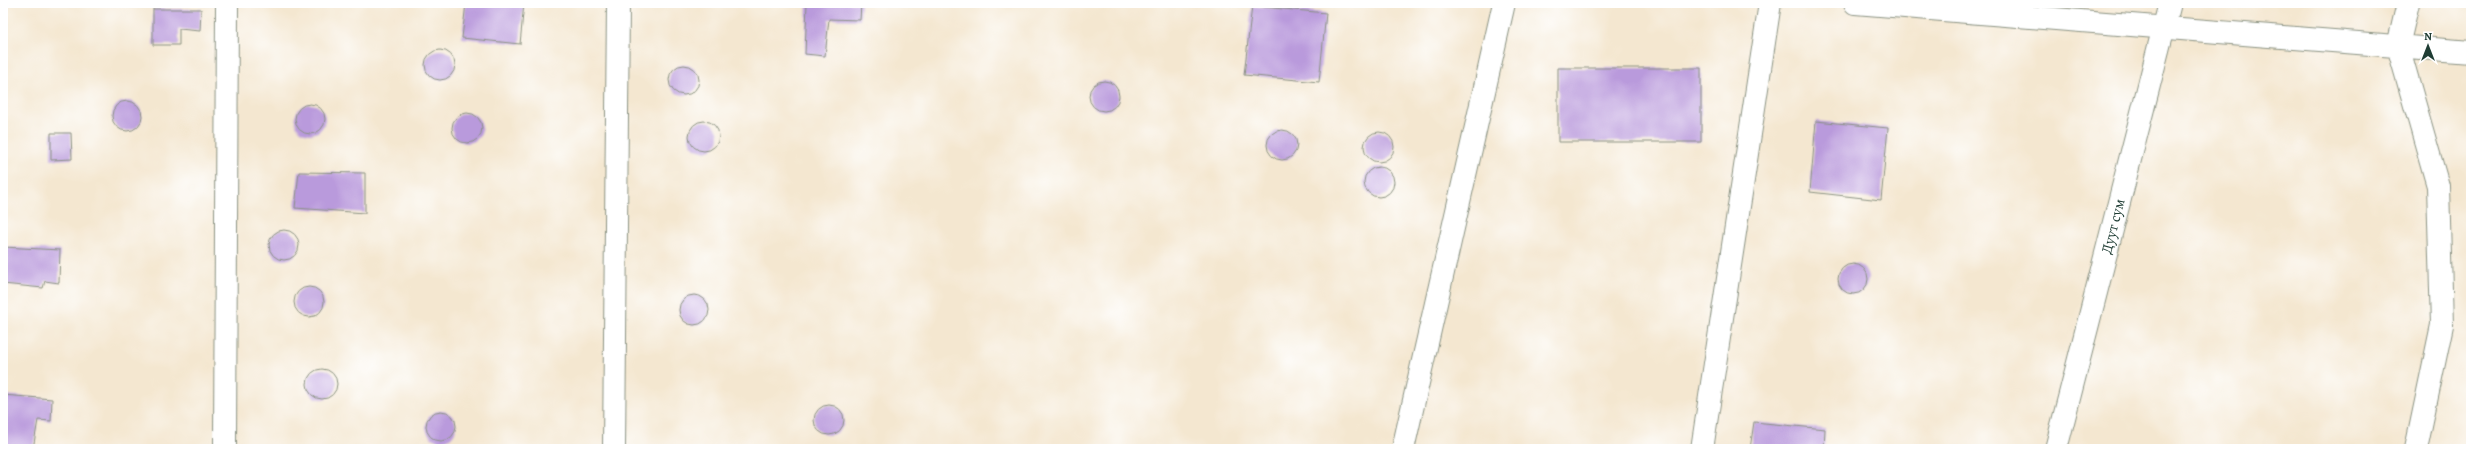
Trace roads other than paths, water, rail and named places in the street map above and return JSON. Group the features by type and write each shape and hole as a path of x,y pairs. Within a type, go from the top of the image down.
{"street":[{"path":"225,449 228,3"},
{"path":"614,449 618,3"},
{"path":"1403,449 1504,3"},
{"path":"1702,449 1770,3"},
{"path":"1860,3 2471,52"},
{"name":"Дуут сум","path":"2056,449 2170,3"},
{"path":"2408,3 2398,46 2438,186 2442,325 2416,449"}]}
